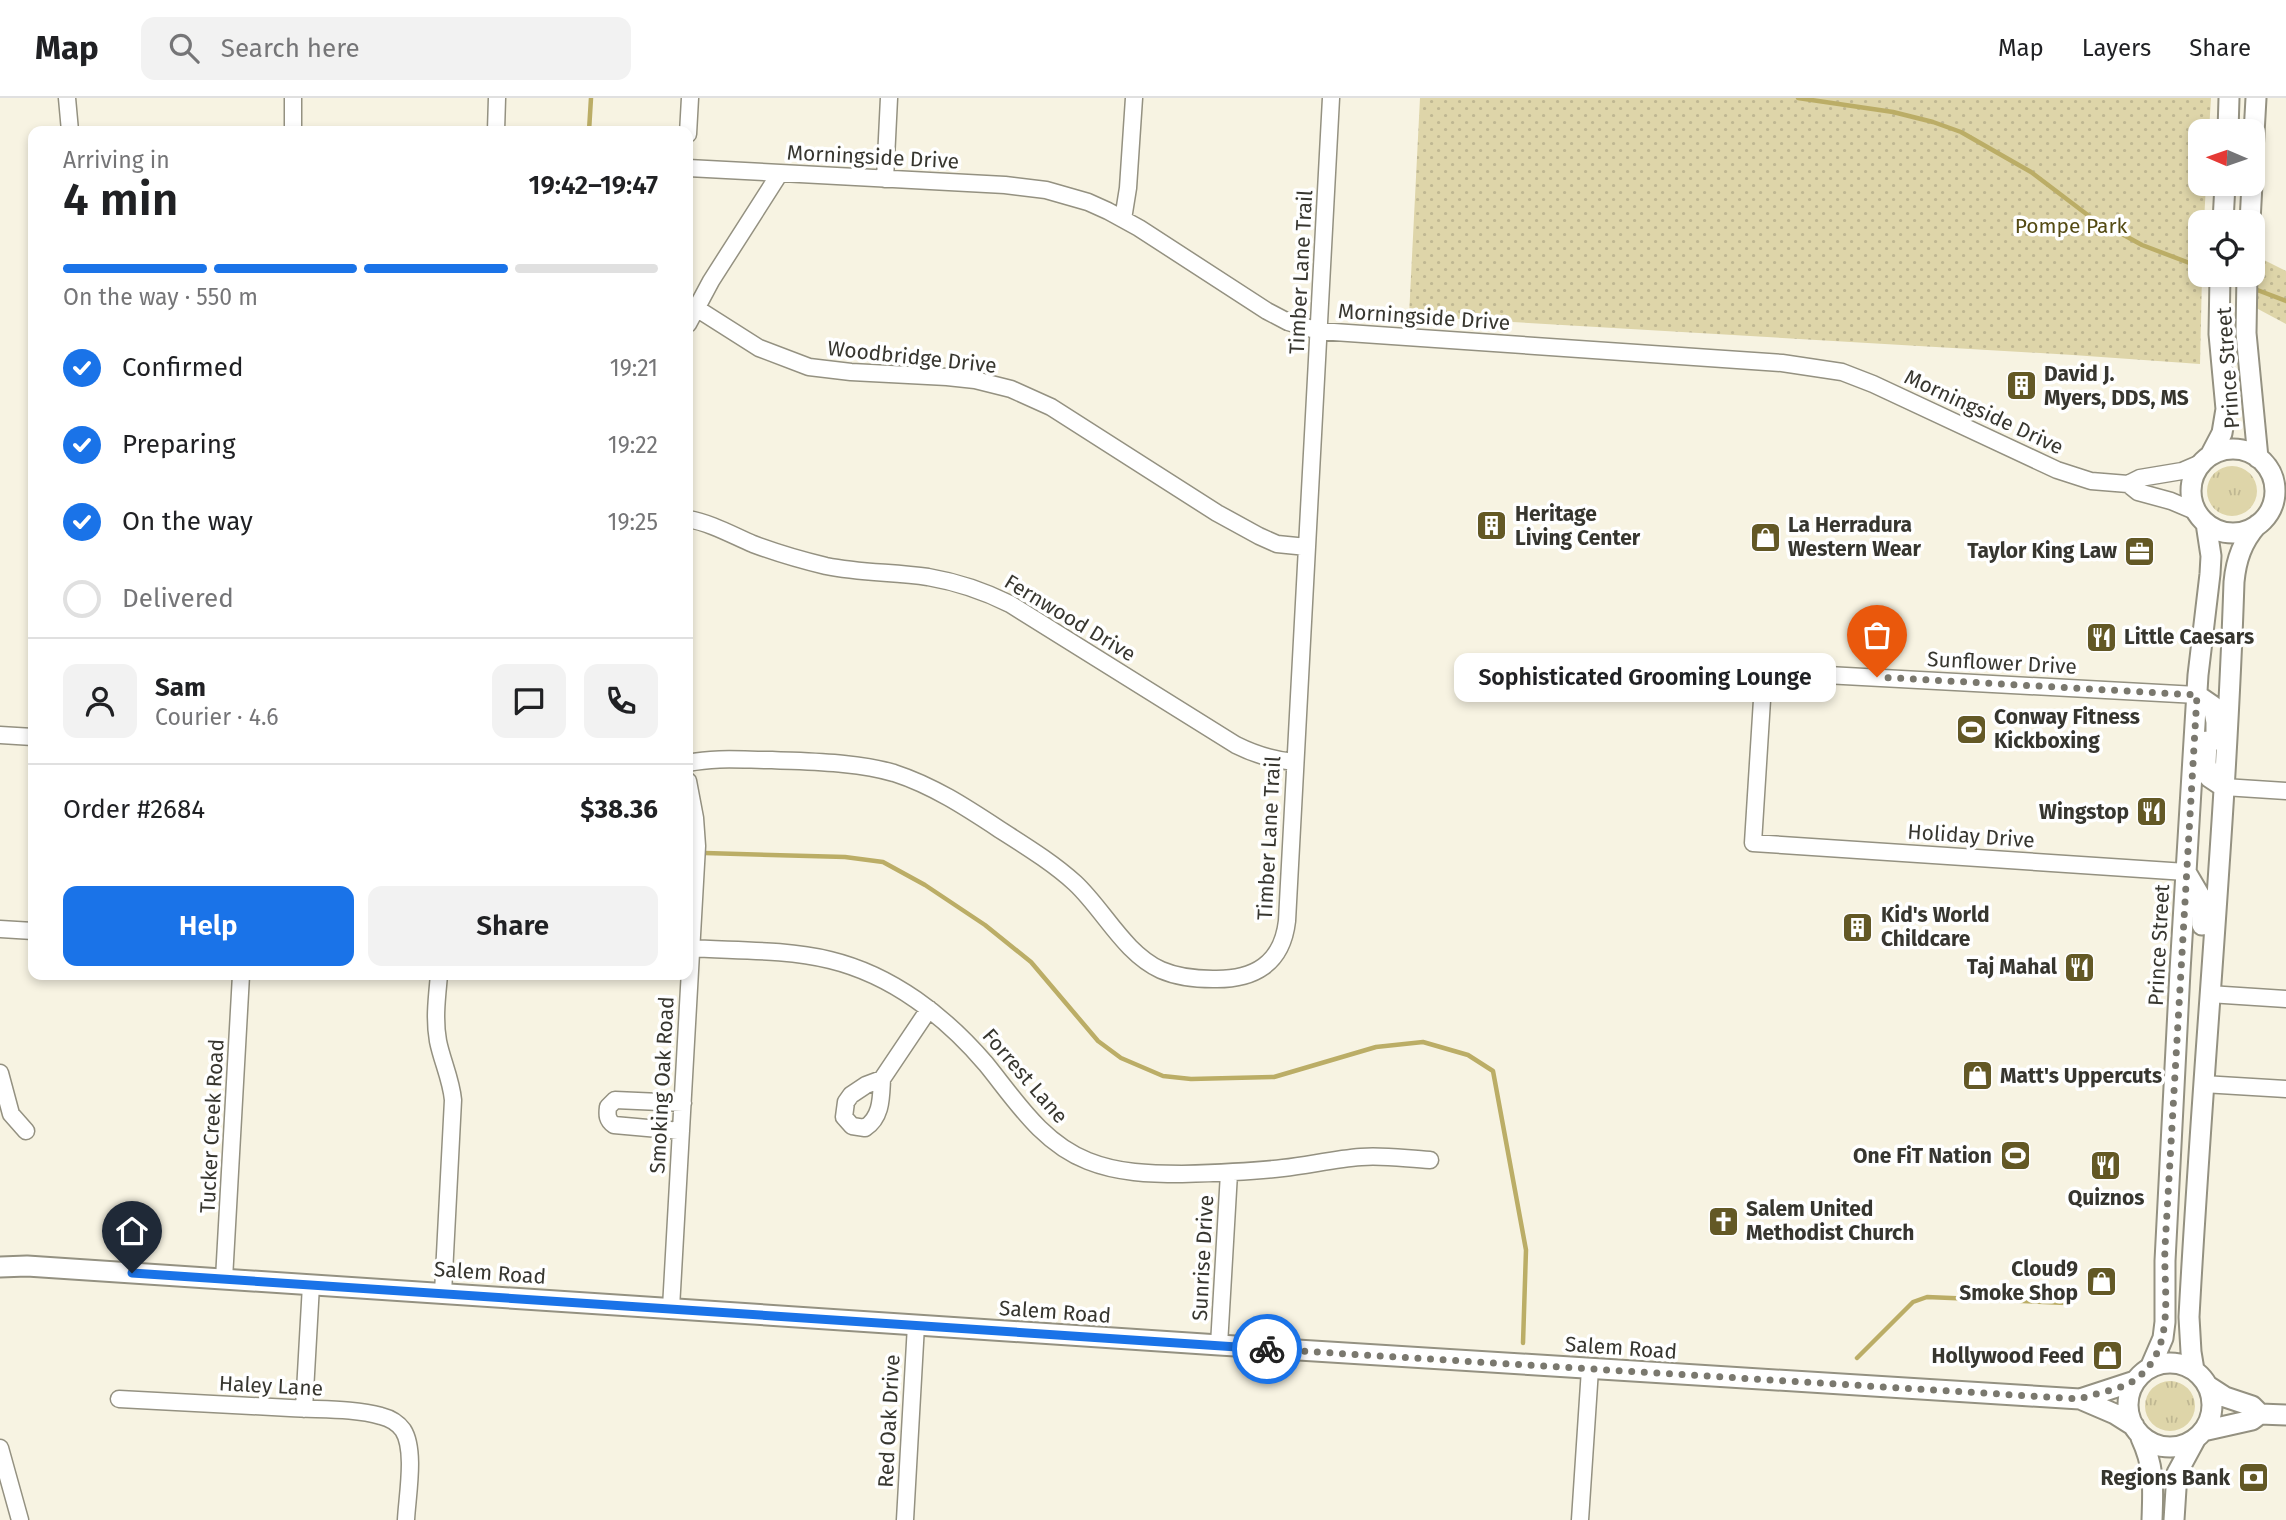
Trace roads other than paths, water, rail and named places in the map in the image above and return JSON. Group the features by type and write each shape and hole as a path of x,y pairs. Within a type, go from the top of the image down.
{"main road":[{"path":"2228,119 2229,98"},
{"path":"2255,119 2256,98"},
{"name":"Prince Street","path":"2207,459 2222,433 2226,409 2219,334 2219,287"},
{"name":"Prince Street","path":"2246,287 2252,411 2258,458"},
{"path":"2194,1370 2189,1332 2235,570 2246,540 2270,510 2274,495 2270,473 2258,458 2243,450 2234,449 2207,459 2195,474 2191,489 2193,503 2201,517 2219,531 2235,533 2257,526"},
{"name":"Prince Street","path":"2143,1374 2163,1338 2165,1322 2165,1261 2185,881 2197,695 2211,556 2201,517"},
{"path":"2197,695 2213,706 2216,722 2215,751 2217,759 2225,764"},
{"path":"2196,716 2207,731 2206,763 2209,777 2224,787"},
{"path":"2185,881 2203,901 2201,955 2204,962 2211,967"},
{"path":"2185,881 2195,911 2193,977 2198,986 2209,994"},
{"path":"2171,1151 2182,1163 2186,1177 2185,1229 2194,1242"},
{"name":"Salem Road","path":"0,1257 27,1266"},
{"name":"Salem Road","path":"0,1267 27,1266 2080,1399 2115,1414 2138,1432"},
{"path":"2152,1520 2153,1472 2150,1457 2130,1419 2128,1403 2129,1395 2143,1374 2172,1362 2194,1370 2208,1386 2225,1397 2252,1406 2260,1414"},
{"name":"Salem Road","path":"2080,1399 2143,1374"},
{"path":"2174,1520 2177,1473 2208,1424 2212,1409 2208,1386"},
{"path":"2138,1432 2166,1447 2182,1446 2200,1435 2252,1420 2260,1414 2286,1415"}],"street":[{"path":"67,98 70,126"},
{"path":"293,98 293,126"},
{"path":"496,126 498,98"},
{"path":"688,126 690,98"},
{"path":"885,179 889,98"},
{"path":"1123,219 1128,188 1134,98"},
{"name":"Timber Lane Trail","path":"693,762 707,759 830,764 892,773 933,788 1060,870 1093,901 1132,948 1154,966 1189,978 1234,979 1256,972 1271,960 1283,941 1287,921 1331,98"},
{"name":"Morningside Drive","path":"693,168 1005,185 1046,190 1088,202 1123,219 1267,311 1288,322 1319,331 1782,363 1842,372 2057,470 2091,481 2128,484 2140,478 2182,471 2207,459"},
{"path":"693,314 780,173"},
{"name":"Woodbridge Drive","path":"696,308 759,348 809,368 947,377 975,380 1011,389 1059,412 1217,513 1259,536 1277,544 1307,547"},
{"name":"Morningside Drive","path":"2128,484 2138,492 2179,504 2201,517"},
{"name":"Fernwood Drive","path":"693,520 755,545 827,566 928,577 986,592 1010,604 1254,755 1294,762"},
{"name":"Sunflower Drive","path":"1753,843 1763,684 1765,676 1770,672 2197,695"},
{"path":"0,735 28,737"},
{"path":"2224,787 2286,790"},
{"name":"Smoking Oak Road","path":"693,807 696,846 693,890"},
{"name":"Holiday Drive","path":"1753,843 2185,881"},
{"path":"0,929 28,932"},
{"name":"Forrest Lane","path":"693,948 790,953 831,960 896,987 929,1009 964,1039 1047,1136 1087,1161 1148,1174 1228,1173 1363,1157 1430,1160"},
{"name":"Tucker Creek Road","path":"224,1279 241,980"},
{"path":"439,980 438,1043 451,1082 453,1100 443,1293"},
{"name":"Smoking Oak Road","path":"671,1308 688,980"},
{"path":"2209,994 2286,999"},
{"path":"882,1079 929,1009"},
{"path":"0,1073 11,1114 26,1132"},
{"path":"2203,1084 2286,1088"},
{"path":"681,1131 614,1125 607,1112 615,1100 682,1103"},
{"name":"Sunrise Drive","path":"1219,1345 1228,1173"},
{"path":"304,1409 311,1285"},
{"name":"Red Oak Drive","path":"905,1520 916,1325"},
{"path":"1580,1520 1590,1369"},
{"name":"Haley Lane","path":"119,1399 304,1409 384,1417 403,1430 408,1442 406,1520"},
{"path":"0,1448 20,1520"}],"waterway":[{"path":"589,126 591,98"},
{"path":"1798,98 1893,112 1961,132 2031,172 2089,216 2142,245 2188,262"},
{"path":"2252,288 2286,301"},
{"path":"705,853 845,857 883,862 925,885 985,925 1031,962 1098,1041 1121,1058 1163,1076 1191,1079 1274,1077 1376,1047 1423,1042 1468,1055 1493,1071 1526,1250 1523,1343"},
{"path":"1857,1358 1913,1302 1927,1297 2066,1303"}],"place":[{"name":"David J. Myers, DDS, MS","path":"2021,386"},
{"name":"Heritage Living Center","path":"1492,526"},
{"name":"La Herradura Western Wear","path":"1765,537"},
{"name":"Taylor King Law","path":"2140,551"},
{"name":"Little Caesars","path":"2101,637"},
{"name":"Sophisticated Grooming Lounge","path":"1877,677"},
{"name":"Conway Fitness Kickboxing","path":"1971,729"},
{"name":"Wingstop","path":"2152,812"},
{"name":"Kid's World Childcare","path":"1858,927"},
{"name":"Taj Mahal","path":"2080,967"},
{"name":"Matt's Uppercuts","path":"1977,1076"},
{"name":"One FiT Nation","path":"2015,1156"},
{"name":"Quiznos","path":"2106,1166"},
{"name":"Salem United Methodist Church","path":"1723,1221"},
{"name":"Cloud9 Smoke Shop","path":"2101,1281"},
{"name":"Hollywood Feed","path":"2107,1356"},
{"name":"Regions Bank","path":"2253,1478"}],"park label":[{"name":"Pompe Park","path":"2071,226"}]}
